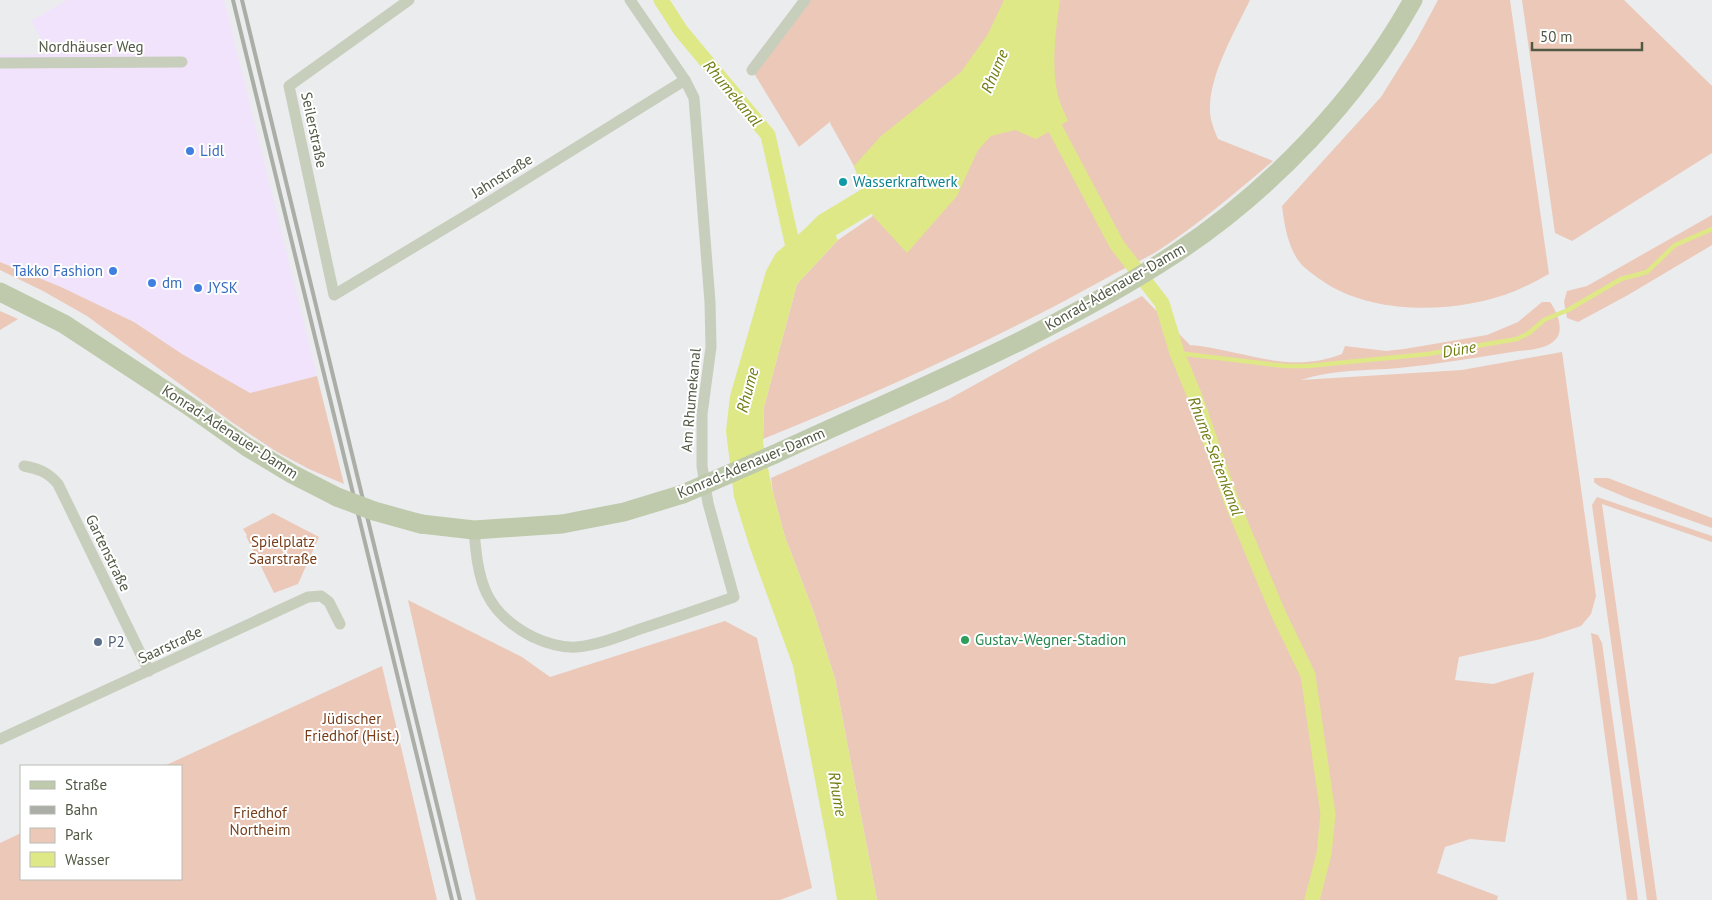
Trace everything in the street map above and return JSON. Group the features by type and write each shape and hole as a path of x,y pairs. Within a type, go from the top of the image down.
{"main road":[{"name":"Konrad-Adenauer-Damm","path":"0,292 64,324 189,406 247,447 292,474 337,497 374,511 421,524 474,530 562,524 592,519 624,512 683,494 775,454 1057,323 1103,298 1177,252 1215,224 1281,170 1343,102 1376,59 1413,0"}],"street":[{"name":"Seilerstraße","path":"334,295 289,86 409,0"},
{"name":"Am Rhumekanal","path":"474,530 477,566 483,587 496,608 514,627 546,643 576,647 606,641 734,597 708,503 702,466 702,414 711,347 710,302 694,98 685,80 630,0"},
{"path":"752,70 805,0"},
{"name":"Nordhäuser Weg","path":"0,62 182,62"},
{"name":"Jahnstraße","path":"334,295 487,204 685,80"},
{"name":"Gartenstraße","path":"24,466 39,469 51,475 58,484 149,671"},
{"name":"Saarstraße","path":"0,740 308,597 321,596 329,602 340,624"}],"shaded area":[{"path":"67,0 224,0 317,376 250,393 182,354 134,322 61,287 0,262 0,55 49,54 31,21"}],"green space":[{"path":"805,0 1250,0 1219,66 1211,93 1210,115 1218,139 1273,161 1201,220 1150,256 978,345 850,403 763,439 764,407 797,284 838,240 873,216 854,166 830,123 831,121 799,147 752,70"},
{"path":"1438,0 1510,0 1549,274 1515,291 1470,304 1420,308 1370,302 1327,284 1302,265 1290,245 1282,206 1381,97 1416,41"},
{"path":"1522,0 1624,0 1712,86 1712,153 1572,241 1555,233"},
{"path":"1712,215 1712,245 1628,295 1578,322 1567,318 1564,302 1567,291 1587,286"},
{"path":"0,262 61,287 134,322 182,354 250,393 317,376 344,484 309,469 277,452 233,423 87,316 43,291 0,270"},
{"path":"1142,296 1191,346 1284,362 1322,360 1342,354 1345,346 1386,351 1487,335 1518,322 1542,302 1550,302 1553,306 1560,326 1558,336 1551,343 1541,348 1399,368 1337,372 1301,380 1462,370 1562,352 1596,596 1591,614 1581,626 1541,639 1459,657 1455,680 1493,684 1534,672 1505,842 1470,839 1445,847 1437,873 1498,896 1497,900 877,900 835,679 814,613 785,537 773,493 771,478 949,399 1039,349"},
{"path":"0,311 18,319 0,330"},
{"path":"1594,478 1608,478 1712,518 1712,528 1599,486 1594,482"},
{"path":"1597,497 1712,536 1712,542 1602,504 1657,900 1647,900 1592,505"},
{"name":"Spielplatz Saarstraße","path":"273,513 319,537 298,584 274,593 243,529"},
{"path":"408,600 522,657 550,677 725,621 757,638 812,888 780,900 476,900"},
{"path":"1591,633 1598,635 1602,643 1638,900 1627,900"},
{"name":"Friedhof Northeim","path":"382,666 437,900 0,900 0,843 20,833 20,880 182,880 182,765 166,765"}],"water":[{"path":"1004,0 1060,0 1054,62 1056,87 1068,121 1036,139 1015,130 991,136 978,150 957,196 907,253 873,216 854,166 880,137 961,72 988,34"},
{"path":"823,214 838,240 797,284 764,407 763,443 773,493 785,537 814,613 835,679 877,900 837,900 793,666 750,548 734,497 726,431 730,396 766,271 776,253"}],"waterway":[{"name":"Rhumekanal","path":"661,0 681,31 768,135 795,256"},
{"name":"Rhume-Seitenkanal","path":"1046,111 1117,245 1162,303 1177,353 1195,397 1232,503 1279,615 1308,675 1328,814 1324,854 1312,900"},
{"name":"Rhume","path":"804,248 826,226 879,194 896,179"},
{"name":"Düne","path":"1177,353 1285,366 1308,366 1428,354 1517,339 1529,333 1544,320 1568,310 1621,279 1647,272 1675,245 1712,229"}],"railway":[{"path":"233,0 452,900"},
{"path":"242,0 460,900"}],"place":[{"name":"Lidl","path":"190,151"},
{"name":"Wasserkraftwerk","path":"843,182"},
{"name":"Takko Fashion","path":"113,271"},
{"name":"dm","path":"152,283"},
{"name":"JYSK","path":"198,288"},
{"name":"Gustav-Wegner-Stadion","path":"965,640"},
{"name":"P2","path":"98,642"}],"park label":[{"name":"Jüdischer Friedhof (Hist.)","path":"352,728"}]}
